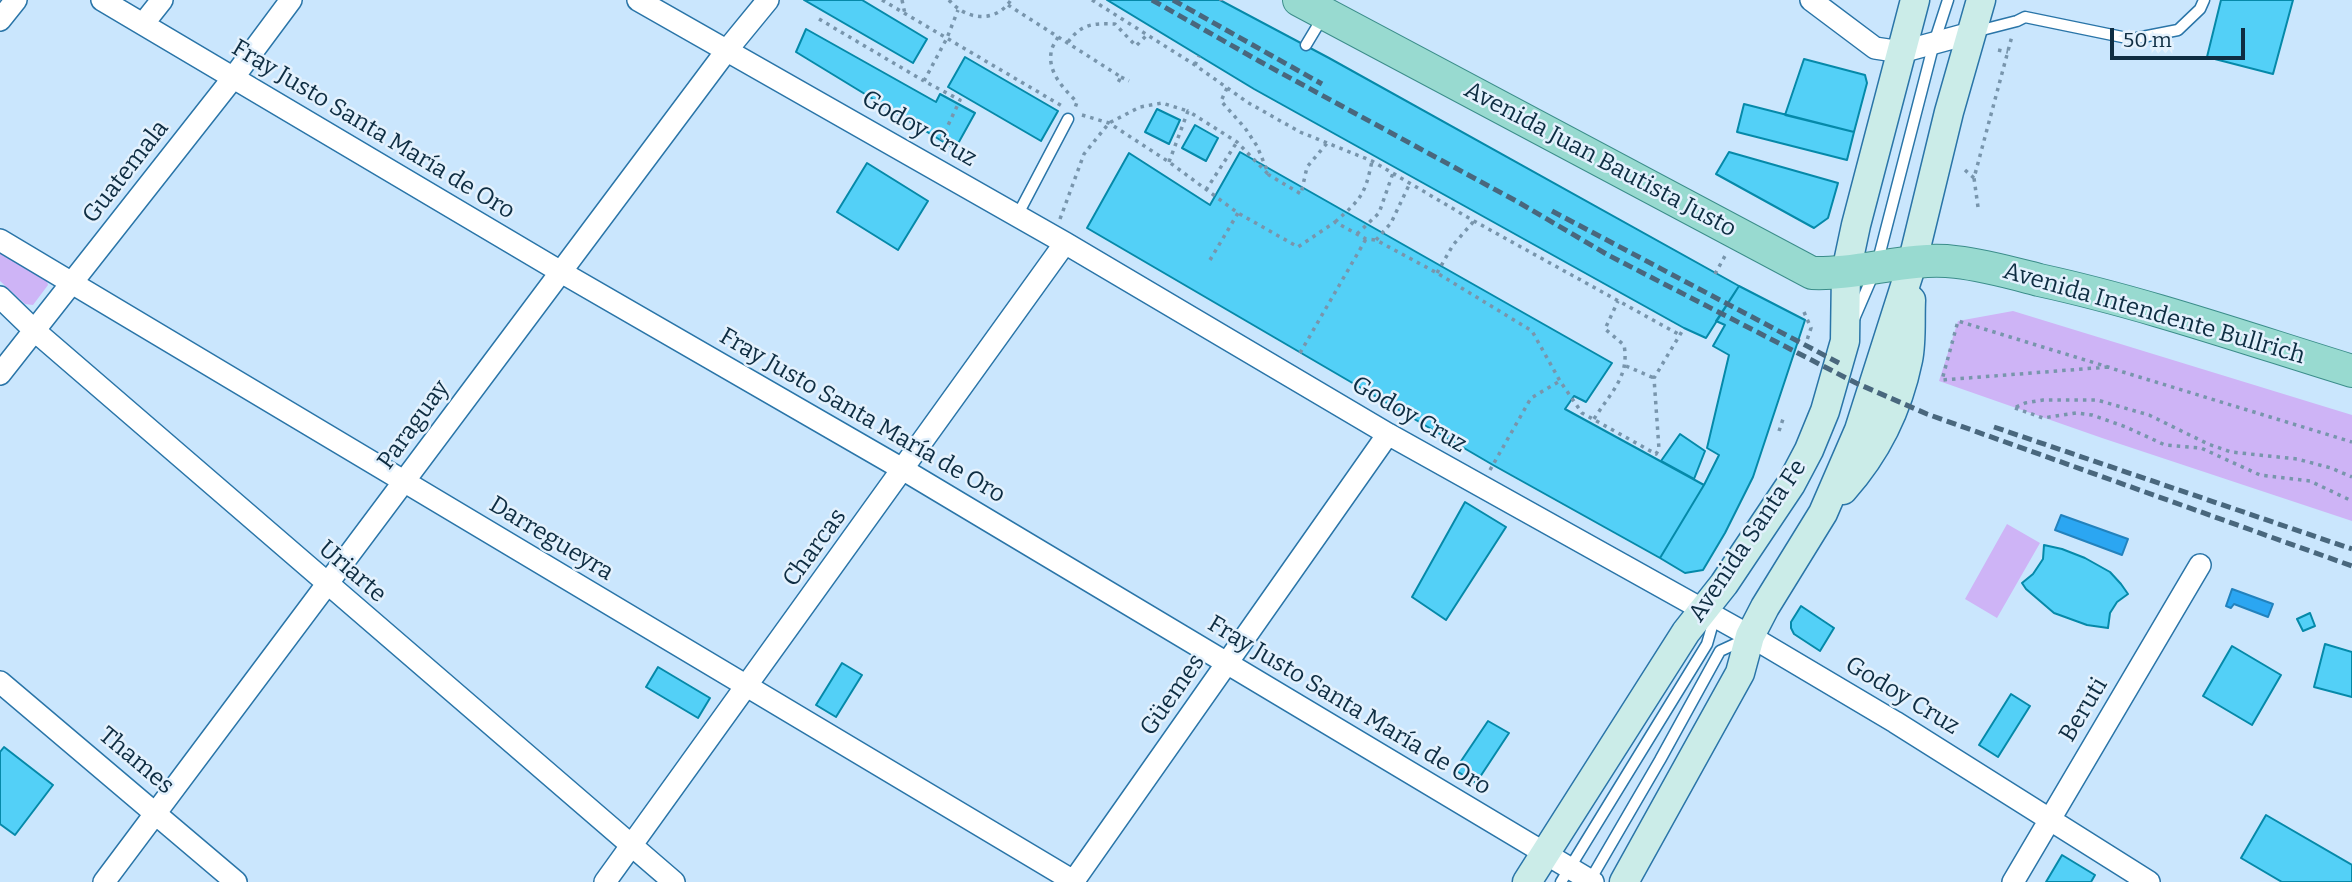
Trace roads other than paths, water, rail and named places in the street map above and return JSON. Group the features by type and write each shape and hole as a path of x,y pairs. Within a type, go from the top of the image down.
{"main road":[{"name":"Avenida Santa Fe","path":"1527,882 1686,632 1709,614 1724,584 1791,484 1809,450 1825,411 1845,341 1861,270 1856,225 1914,0"},
{"name":"Avenida Santa Fe","path":"1624,882 1740,673 1750,636 1823,513 1859,430 1912,264 1949,112 1981,0"},
{"name":"Avenida Juan Bautista Justo","path":"1311,7 1812,273 1912,264"},
{"name":"Avenida Intendente Bullrich","path":"1912,264 1953,261 2087,290 2352,371"}],"street":[{"path":"0,20 16,0"},
{"name":"Fray Justo Santa María de Oro","path":"102,0 904,470 1545,854 1566,875 1591,881"},
{"path":"143,24 162,0"},
{"name":"Guatemala","path":"0,374 233,78 291,0"},
{"name":"Godoy Cruz","path":"638,0 1065,243 1388,434 1750,636 1895,722 2149,882"},
{"name":"Paraguay","path":"104,882 727,50 768,0"},
{"path":"1811,0 1875,48 1900,52 1971,33"},
{"name":"Darregueyra","path":"0,240 1074,882"},
{"name":"Charcas","path":"605,882 1065,243"},
{"name":"Uriarte","path":"0,298 328,585 674,882"},
{"name":"Güemes","path":"1074,882 1388,434"},
{"name":"Beruti","path":"2013,882 2200,565"},
{"name":"Thames","path":"0,682 236,882"}],"lane":[{"path":"1861,270 1948,0"},
{"path":"1971,33 2025,17 2132,39 2157,36 2178,30 2200,9 2204,0"},
{"path":"1306,45 1311,7"},
{"path":"1017,216 1068,119"},
{"path":"1566,875 1707,643 1709,614"},
{"path":"1591,881 1720,651 1750,636"}],"water":[{"path":"2061,515 2128,539 2122,555 2055,530"},
{"path":"2232,589 2273,604 2268,617 2234,604 2231,608 2226,606"}],"railway":[{"path":"1152,0 1518,202 1608,255 1856,383 1927,414 2352,566"},
{"path":"1173,0 1322,84"},
{"path":"1552,211 1839,363"},
{"path":"1994,427 2352,549"}]}
